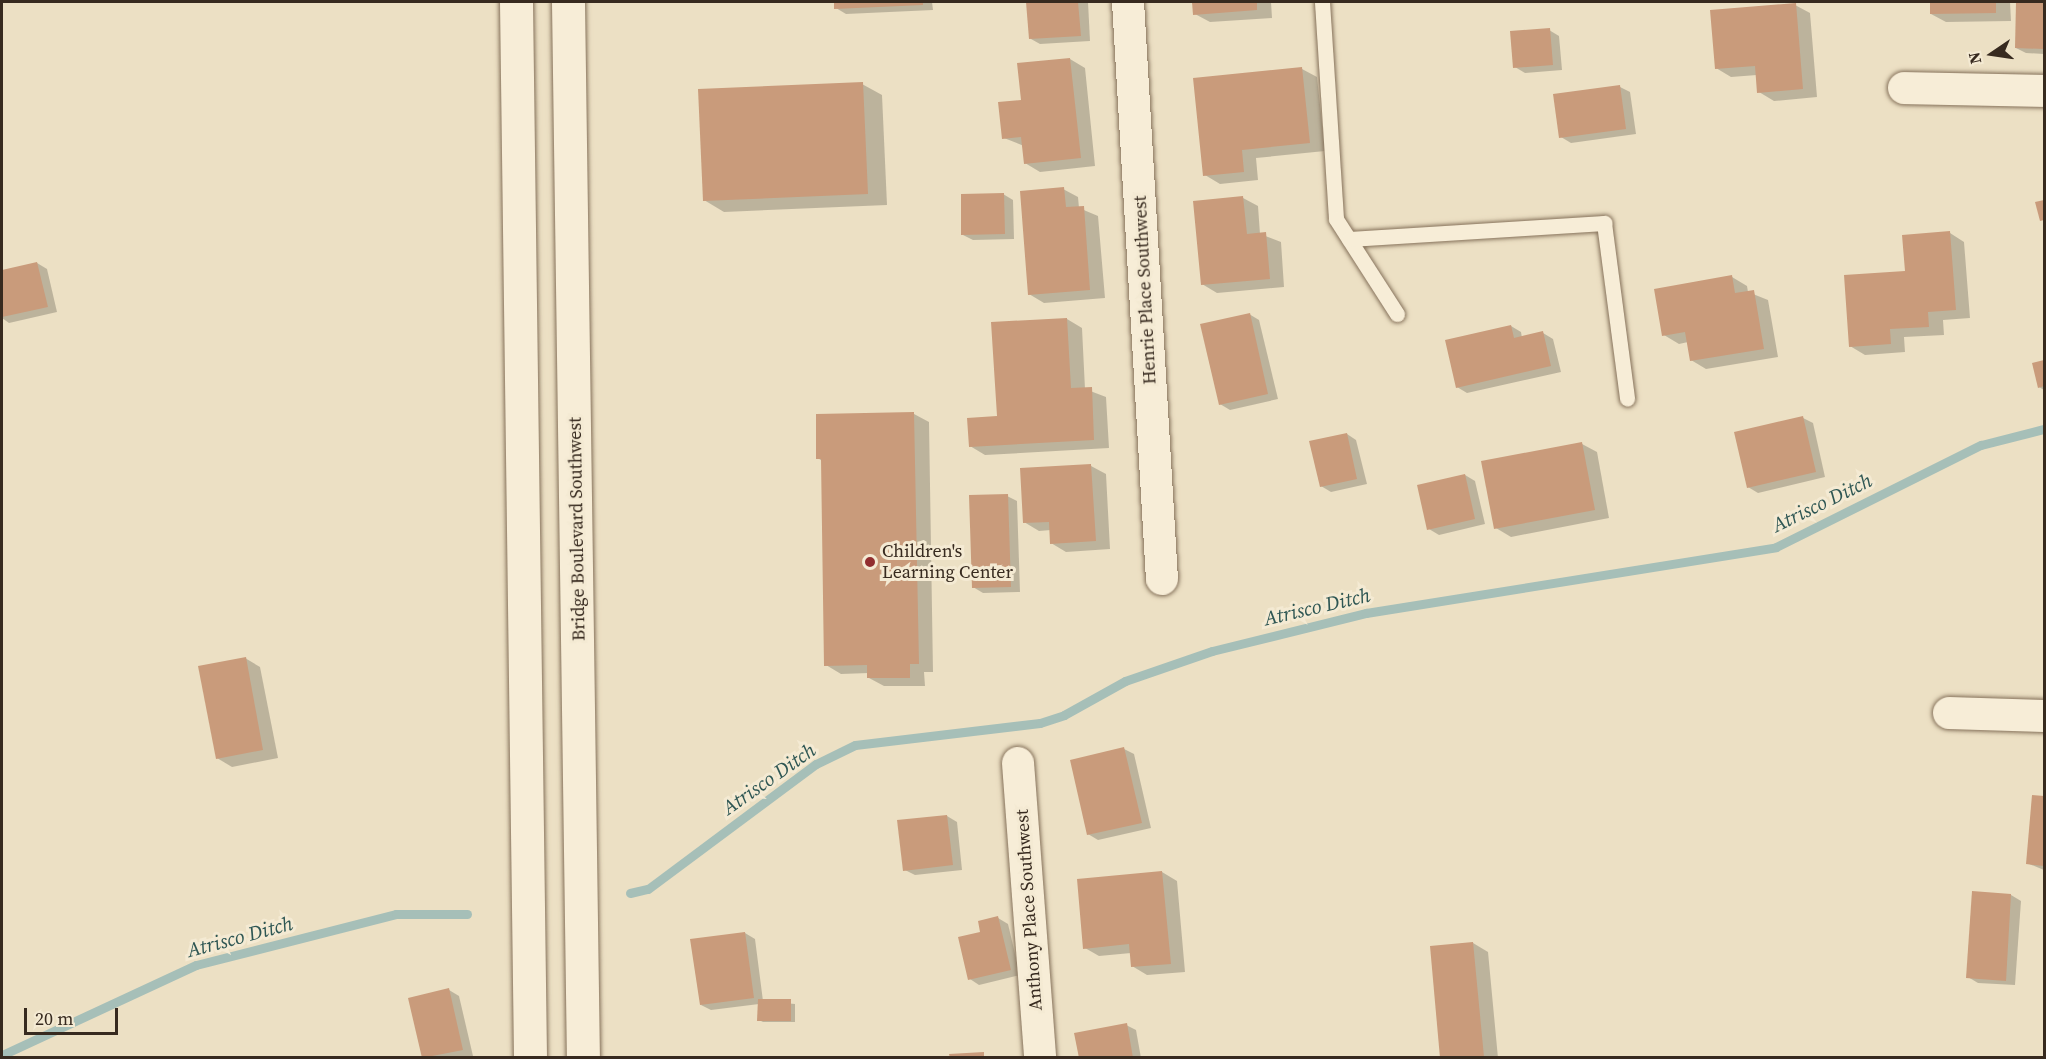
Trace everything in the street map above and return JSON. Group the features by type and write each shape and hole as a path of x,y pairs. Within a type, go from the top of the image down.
{"main road":[{"path":"516,2 531,1058"},
{"name":"Bridge Boulevard Southwest","path":"568,2 584,1058"}],"street":[{"name":"Henrie Place Southwest","path":"1128,2 1162,579"},
{"path":"1904,88 2044,91"},
{"path":"1949,713 2044,716"},
{"name":"Anthony Place Southwest","path":"1018,763 1040,1058"}],"lane":[{"path":"1322,2 1336,219 1397,314"},
{"path":"1349,239 1604,223 1627,398"}],"building":[{"path":"834,2 923,2 923,5 834,9"},
{"path":"1026,2 1078,2 1081,36 1029,39"},
{"path":"1192,2 1257,2 1257,10 1193,15"},
{"path":"1930,2 1996,2 1996,13 1930,14"},
{"path":"2016,2 2044,2 2044,49 2015,48"},
{"path":"1796,3 1803,89 1757,93 1755,66 1715,69 1710,10"},
{"path":"1550,28 1553,65 1513,68 1510,31"},
{"path":"1070,58 1081,158 1024,164 1021,137 1002,139 998,102 1021,100 1017,63"},
{"path":"1302,67 1310,143 1242,150 1244,172 1203,176 1193,78"},
{"path":"863,82 868,194 703,201 698,89"},
{"path":"1620,85 1626,129 1559,138 1553,94"},
{"path":"1064,187 1066,207 1084,206 1090,290 1028,295 1020,191"},
{"path":"1004,193 1005,234 961,235 961,194"},
{"path":"1243,196 1247,234 1266,232 1270,279 1201,285 1193,201"},
{"path":"2044,200 2044,220 2040,221 2035,202"},
{"path":"1950,231 1956,310 1928,312 1929,327 1890,329 1891,344 1849,347 1844,275 1905,271 1902,235"},
{"path":"37,262 48,307 2,317 2,270"},
{"path":"1732,275 1735,293 1754,290 1764,349 1690,361 1685,332 1662,336 1654,289"},
{"path":"1250,313 1268,394 1219,405 1200,324"},
{"path":"1067,318 1071,388 1092,387 1094,440 969,447 967,418 997,416 991,322"},
{"path":"1511,325 1514,338 1543,331 1551,366 1456,388 1445,340"},
{"path":"2044,360 2044,386 2038,388 2032,363"},
{"name":"Children's Learning Center","path":"914,412 919,664 910,664 910,678 867,678 867,665 824,666 821,459 816,459 816,414"},
{"path":"1803,416 1816,472 1747,488 1734,432"},
{"path":"1347,433 1357,479 1320,487 1309,441"},
{"path":"1582,442 1595,510 1494,529 1481,461"},
{"path":"1091,464 1096,541 1050,544 1049,522 1023,523 1020,468"},
{"path":"1465,474 1475,519 1427,530 1417,485"},
{"path":"1008,494 1011,587 972,588 969,495"},
{"path":"246,657 263,750 216,759 198,666"},
{"path":"1124,747 1142,823 1087,835 1070,760"},
{"path":"2032,795 2044,796 2044,866 2026,864"},
{"path":"947,815 953,865 903,871 897,820"},
{"path":"1162,871 1171,964 1131,967 1129,944 1083,949 1077,879"},
{"path":"1972,891 2011,894 2006,981 1966,978"},
{"path":"998,916 1011,970 968,980 958,937 980,932 978,921"},
{"path":"745,932 754,998 700,1005 690,939"},
{"path":"1473,942 1484,1057 1440,1058 1430,946"},
{"path":"449,988 463,1050 422,1058 408,998"},
{"path":"758,999 791,999 791,1021 757,1021"},
{"path":"1127,1023 1133,1058 1079,1058 1074,1033"},
{"path":"984,1052 984,1058 950,1058 949,1054"}],"waterway":[{"name":"Atrisco Ditch","path":"630,893 648,889 816,764 855,745 1040,723 1064,715 1125,681 1212,651 1366,613 1776,547 1981,445 2044,429"},
{"name":"Atrisco Ditch","path":"2,1055 196,965 396,914 467,914"}],"place":[{"name":"Children's Learning Center","path":"870,562"}]}
